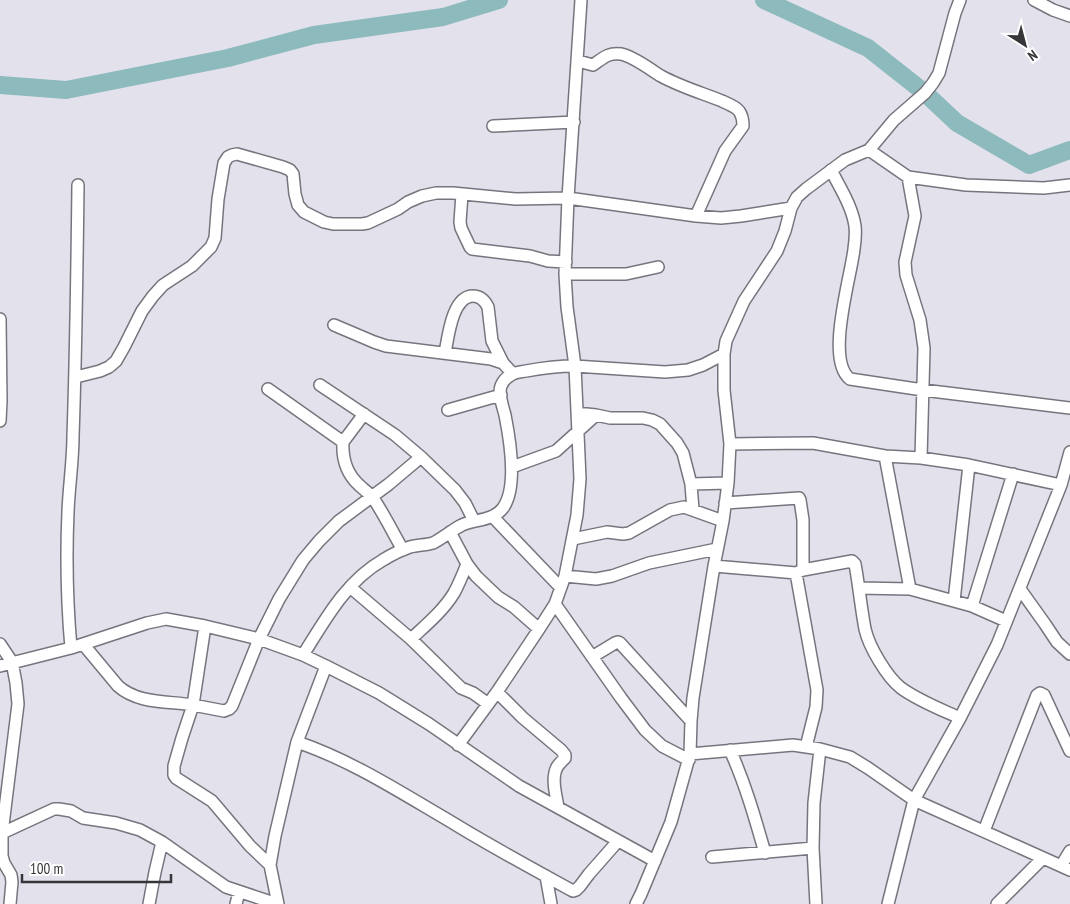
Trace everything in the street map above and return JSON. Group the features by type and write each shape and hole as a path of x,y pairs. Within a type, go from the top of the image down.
{"street":[{"path":"458,745 497,692 555,604 573,539 577,515 580,480 575,366 567,307 565,268 581,0"},
{"path":"636,904 671,822 689,757 693,698 728,483 730,444 724,390 726,341 744,301 777,251 786,231 791,208 797,197 845,160 869,150 894,120 925,93 933,83 939,73 960,0"},
{"path":"1034,0 1070,16"},
{"path":"578,62 593,64 606,56 621,54 663,77 732,106 739,111 744,126 725,151 696,216"},
{"path":"493,126 574,122"},
{"path":"869,150 908,177 966,185 1005,187 1044,188 1070,185"},
{"path":"76,377 100,371 116,361 152,296 163,285 192,266 211,247 215,238 218,198 224,163 232,155 237,154 290,170 293,174 294,194 298,205 304,212 324,222 333,224 368,223 398,209 408,202 436,193 516,199 568,198 721,218 791,208"},
{"path":"831,170 851,211 855,226 854,251 838,342 839,357 846,376 850,379 923,390 1070,408"},
{"path":"908,177 915,216 905,262 906,275 920,320 924,348 921,458"},
{"path":"71,648 68,598 68,512 76,377 78,185"},
{"path":"462,194 461,228 472,249 530,256 565,268 626,274 658,268"},
{"path":"445,353 451,324 459,304 463,299 472,296 481,298 488,306 492,341 503,363 512,374"},
{"path":"0,319 0,422"},
{"path":"334,325 386,346 483,357 503,363"},
{"path":"302,655 331,611 350,587 367,570 382,560 411,546 430,544 462,525 493,517 501,511 506,504 510,492 512,467 507,423 500,395 500,386 506,378 512,374 544,368 575,366 656,371 688,370 703,365 724,354"},
{"path":"320,385 395,435 421,457 465,503 474,521"},
{"path":"268,389 343,442"},
{"path":"448,410 500,395"},
{"path":"577,413 610,418 643,418 660,424 677,443 683,453 691,484 693,510"},
{"path":"364,414 343,442 343,461 347,471 354,480 372,497 403,550"},
{"path":"512,467 556,451 596,415"},
{"path":"730,444 813,443 885,456 969,464 1061,485"},
{"path":"888,904 914,800 960,718 997,645 1061,485 1070,452"},
{"path":"885,456 910,590"},
{"path":"83,644 123,691 145,699 224,711 229,710 260,639 280,599 303,560 339,521 421,457"},
{"path":"954,601 969,464"},
{"path":"972,606 1013,474"},
{"path":"691,484 728,483"},
{"path":"725,503 799,498 800,500 803,520 800,571 817,690 816,707 806,747"},
{"path":"573,539 607,532 629,533 670,510 684,507 722,521"},
{"path":"493,517 562,582 612,576 649,563 717,549"},
{"path":"450,532 467,564 488,589 540,629"},
{"path":"714,566 800,571 852,561 855,564 866,631 875,652 890,677 900,687 914,696 960,718"},
{"path":"411,639 440,612 460,581 467,564"},
{"path":"350,587 411,639 461,688 473,693 487,704"},
{"path":"859,588 910,590 972,606 1006,621"},
{"path":"1020,589 1057,642 1070,654"},
{"path":"555,604 645,730 662,746 689,757 730,750 793,745 820,749 850,757 914,800 1066,868 1070,851"},
{"path":"0,666 71,648 147,623 166,619 260,639 302,655 379,693 429,724 519,786 655,861"},
{"path":"205,626 193,705 174,766 174,775 212,801 250,846 270,865"},
{"path":"592,658 615,642 620,643 691,721"},
{"path":"0,644 12,662 18,704 1,834 2,856 11,875 12,882 10,904"},
{"path":"1,834 54,809 60,808 71,811 83,818 116,823 140,830 162,842 226,887 277,904 270,865 275,836 297,742 326,666"},
{"path":"497,692 565,755 565,758 557,767 554,780 558,807"},
{"path":"984,831 1036,695 1040,693 1044,695 1070,751"},
{"path":"297,742 339,759 367,774 573,891 576,890 618,841"},
{"path":"816,904 814,803 820,749"},
{"path":"730,750 754,814 765,853"},
{"path":"149,904 162,842"},
{"path":"712,857 814,848"},
{"path":"997,904 1043,858"},
{"path":"546,876 551,904"},
{"path":"236,904 239,892"}],"waterway":[{"path":"0,85 66,90 228,58 314,35 443,17 499,0"},
{"path":"764,0 868,48 925,93 957,123 1029,165 1070,150"}]}
